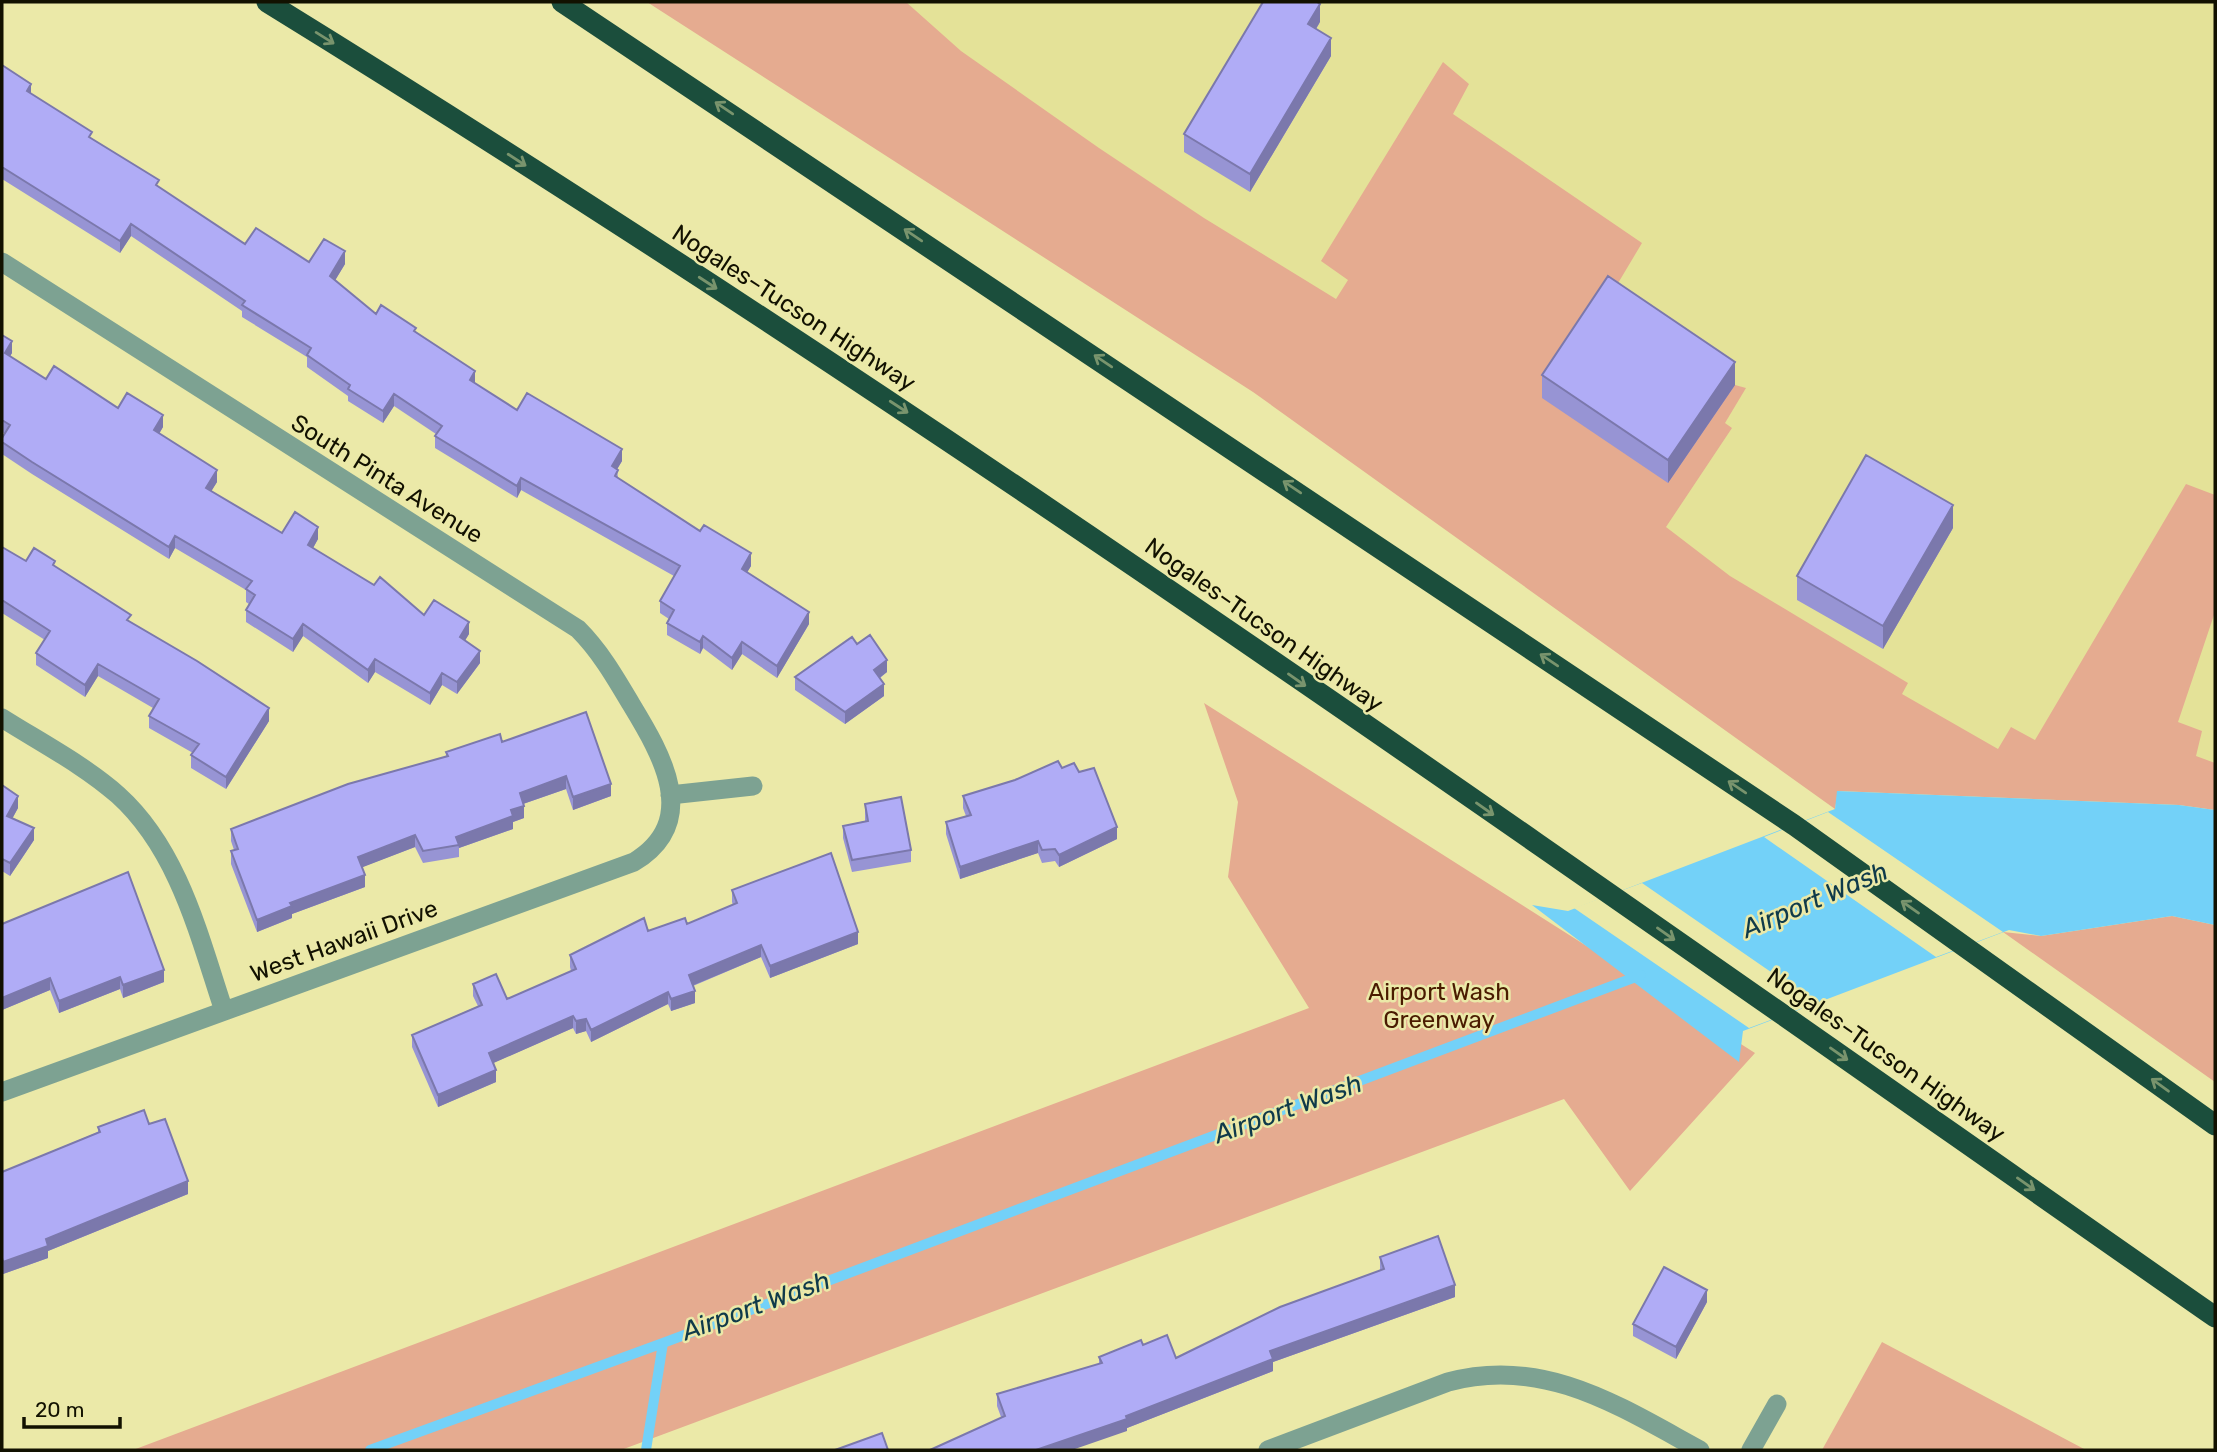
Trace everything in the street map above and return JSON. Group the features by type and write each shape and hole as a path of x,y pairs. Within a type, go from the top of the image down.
{"highway":[{"name":"Nogales–Tucson Highway","path":"267,2 405,87 962,448 2215,1317"},
{"path":"562,2 1794,825 2215,1125"}],"street":[{"name":"South Pinta Avenue","path":"2,262 578,629 594,645 651,737 668,775 671,799"},
{"path":"2,718 94,776 119,796 141,820 165,857 185,897 224,1011"},
{"path":"671,799 753,786"},
{"name":"West Hawaii Drive","path":"2,1092 634,862 660,840 670,820 671,799"},
{"path":"1268,1450 1448,1382 1470,1376 1522,1374 1601,1396 1700,1450"},
{"path":"1751,1450 1777,1404"}],"shaded area":[{"path":"803,2 2215,2 2215,799 1982,783"}],"green space":[{"path":"647,2 906,2 961,51 1099,148 1204,218 1336,299 1348,280 1321,261 1443,62 1469,84 1453,114 1642,243 1608,300 1735,385 1746,388 1725,423 1732,428 1666,527 1730,576 1908,683 1902,694 1998,749 2011,727 2035,740 2186,484 2215,495 2215,612 2178,722 2202,731 2196,756 2215,763 2215,810 2179,805 1838,791 1835,809 1253,392"},
{"name":"Airport Wash Greenway","path":"1204,703 1755,1053 1630,1191 1564,1099 621,1450 133,1450 1309,1008 1228,877 1238,802"},
{"path":"2172,916 2215,925 2215,1082 2003,932 2041,936"},
{"path":"1882,1342 2086,1450 1822,1450"}],"water":[{"path":"1837,791 2179,805 2215,810 2215,925 2172,916 2041,936 2009,930 1743,1031 1739,1062 1532,905 1568,911 1835,809"}],"pier":[{"path":"1828,812 2003,932 1936,957 1764,837"},
{"path":"1642,883 1816,1003 1749,1028 1574,908"}],"building":[{"path":"1263,2 1317,2 1320,4 1308,24 1331,38 1250,174 1184,134"},
{"path":"2,65 31,84 27,91 92,132 89,137 159,180 156,185 245,244 256,228 309,262 324,239 345,251 330,276 376,314 381,305 416,328 414,331 475,371 470,380 517,410 527,393 622,449 612,466 618,470 615,476 700,531 704,525 751,553 742,569 809,612 777,666 742,642 732,658 703,636 700,642 667,623 674,610 660,601 680,566 521,478 517,486 435,436 442,426 394,394 383,411 348,389 350,385 307,355 311,348 242,305 245,301 131,224 120,241 2,167"},
{"path":"1608,276 1735,362 1668,460 1542,375"},
{"path":"2,335 12,341 5,353 46,379 54,366 118,408 127,393 163,415 154,430 217,470 206,488 282,533 295,512 318,527 308,545 374,585 380,577 424,615 434,600 469,622 460,637 480,651 457,682 442,673 430,693 375,659 368,670 303,624 293,639 246,610 255,595 246,589 252,581 175,536 169,547 2,442 10,425 2,420"},
{"path":"1866,455 1953,505 1883,626 1797,576"},
{"path":"2,547 26,561 34,548 55,561 53,565 131,615 127,620 269,708 226,777 191,755 199,744 149,716 159,699 98,664 85,685 36,653 50,631 2,600"},
{"path":"870,635 887,660 874,670 884,684 845,712 795,677 852,637 857,644"},
{"path":"586,712 611,784 573,797 566,776 520,793 524,806 511,810 513,816 456,837 459,845 423,851 415,835 358,857 365,875 290,903 292,906 257,920 231,851 238,849 231,829 348,784 448,756 446,752 500,734 502,742"},
{"path":"1058,761 1062,768 1074,763 1079,772 1094,768 1117,827 1059,855 1055,849 1042,850 1038,841 960,867 946,822 971,815 963,796 1015,780"},
{"path":"2,785 18,796 7,816 34,828 10,863 2,859"},
{"path":"901,797 911,850 852,860 843,826 868,821 865,804"},
{"path":"831,853 858,932 770,966 761,945 689,975 695,991 671,999 668,992 591,1030 586,1019 576,1021 573,1016 489,1053 496,1070 438,1095 412,1035 482,1005 473,984 496,974 507,999 576,969 570,955 644,918 648,931 685,918 687,924 737,903 732,890"},
{"path":"128,872 164,970 123,985 120,977 59,1001 50,978 2,998 2,924"},
{"path":"144,1110 149,1124 165,1119 188,1181 46,1239 48,1246 3,1262 2,1172 100,1132 98,1127"},
{"path":"1438,1236 1455,1285 1270,1351 1273,1359 1126,1416 1127,1419 1036,1450 930,1450 1005,1416 997,1394 1102,1363 1099,1357 1141,1340 1143,1345 1167,1335 1176,1358 1280,1307 1384,1269 1380,1257"},
{"path":"1664,1267 1707,1290 1676,1347 1633,1324"},
{"path":"882,1433 888,1450 835,1450"}],"waterway":[{"name":"Airport Wash","path":"370,1450 663,1343 1641,975"},
{"path":"646,1450 663,1343"}]}
